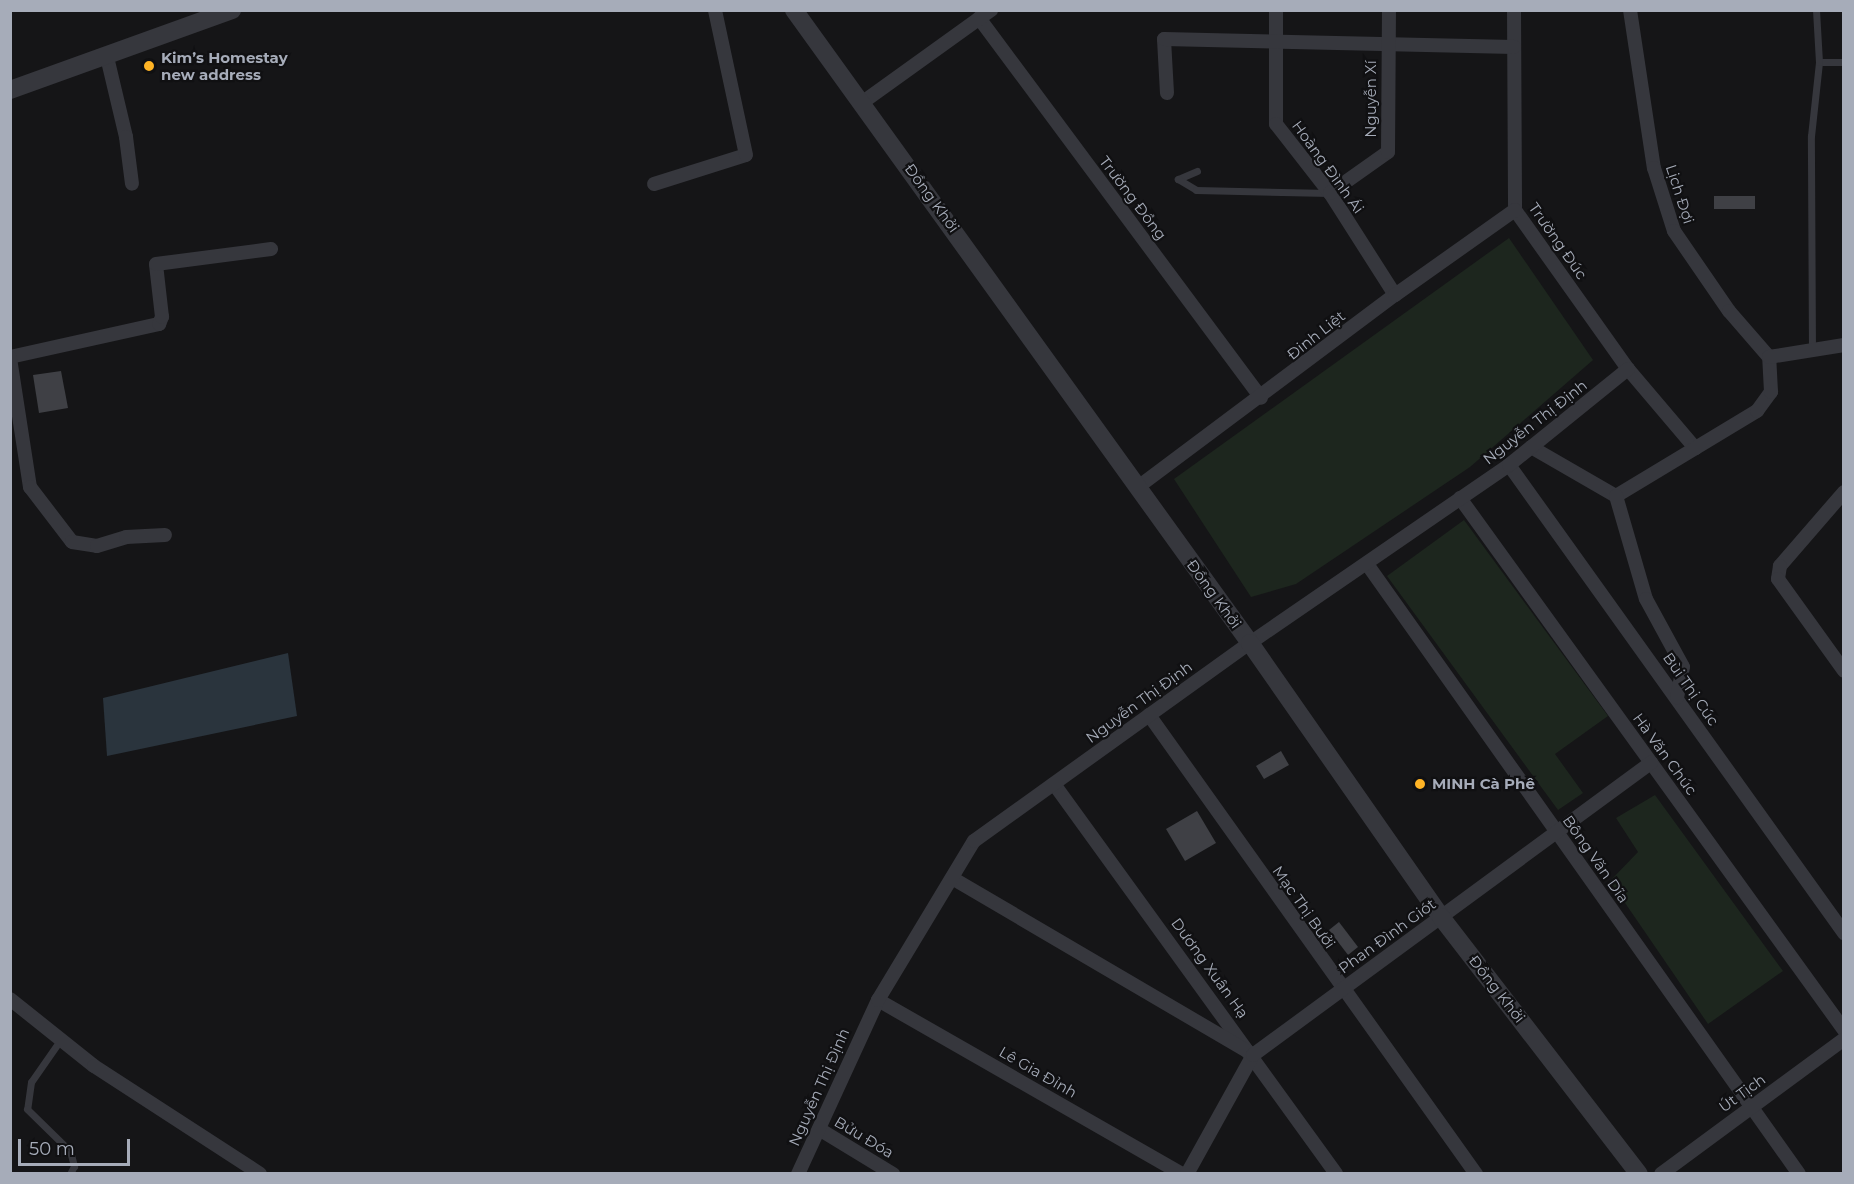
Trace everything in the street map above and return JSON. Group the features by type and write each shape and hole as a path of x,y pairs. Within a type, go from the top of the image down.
{"street":[{"path":"10,90 107,57 232,10"},
{"path":"654,184 746,156 715,10"},
{"name":"Đồng Khởi","path":"794,10 863,102 1250,643 1441,917 1639,1173"},
{"path":"1267,10 1278,42"},
{"name":"Hoàng Đình Ái","path":"1276,10 1278,42 1276,124 1330,193 1395,295"},
{"name":"Nguyễn Xí","path":"1330,193 1388,152 1389,10"},
{"name":"Trường Đúc","path":"1514,10 1515,210 1628,369 1695,448"},
{"name":"Lịch Đợi","path":"1630,10 1654,168 1674,231 1729,311 1769,357"},
{"path":"863,102 985,14"},
{"name":"Trường Đồng","path":"985,14 1261,398"},
{"path":"1167,93 1164,39 1388,46 1514,47"},
{"path":"107,57 126,137 132,184"},
{"name":"Đinh Liệt","path":"1138,487 1261,398 1395,295 1515,210"},
{"path":"165,535 126,537 97,546 72,542 30,487 10,358 159,324 162,317 156,264 271,249"},
{"path":"1616,496 1757,411 1772,392 1769,357 1844,345"},
{"name":"Nguyễn Thị Định","path":"798,1173 878,1000 974,841 1250,643 1509,465 1628,369"},
{"path":"1531,447 1598,489 1616,496"},
{"name":"Bùi Thị Cúc","path":"1509,465 1844,933"},
{"path":"1844,492 1785,559 1778,579 1844,671"},
{"path":"1616,496 1646,599 1683,667 1677,697"},
{"name":"Hà Văn Chúc","path":"1460,498 1844,1030"},
{"name":"Bông Văn Dĩa","path":"1367,564 1799,1173"},
{"name":"Mạc Thị Bưởi","path":"1149,715 1342,989 1476,1173"},
{"name":"Phan Đình Giót","path":"1185,1173 1253,1055 1651,763"},
{"name":"Dương Xuân Hạ","path":"1054,784 1253,1055 1336,1173"},
{"path":"952,878 1253,1055"},
{"path":"10,999 94,1066 260,1173"},
{"name":"Lê Gia Đỉnh","path":"878,1000 1185,1173"},
{"name":"Út Tịch","path":"1661,1173 1844,1039"},
{"name":"Bửu Đóa","path":"819,1129 893,1173"}],"lane":[{"path":"1812,351 1811,136 1820,62 1816,10"},
{"path":"1820,62 1844,62"},
{"path":"1197,171 1178,179 1196,190 1330,193"},
{"path":"61,1040 31,1082 27,1109 70,1151 74,1166 70,1173"}],"shaded area":[{"path":"1509,238 1593,360 1470,467 1296,584 1251,597 1174,479"},
{"path":"1464,520 1608,716 1555,754 1583,793 1558,810 1387,576"},
{"path":"288,653 297,716 107,756 103,698"},
{"path":"1655,795 1783,971 1708,1024 1610,881 1638,852 1616,818"}],"building":[{"path":"1714,196 1755,196 1755,209 1714,209"},
{"path":"61,371 68,408 39,413 33,375"},
{"path":"1281,751 1289,765 1264,779 1256,766"},
{"path":"1197,811 1216,843 1185,861 1166,829"},
{"path":"1339,922 1358,947 1348,955 1329,930"}],"place":[{"name":"Kim’s Homestay new address","path":"149,66"},
{"name":"MINH Cà Phê","path":"1420,784"}]}
